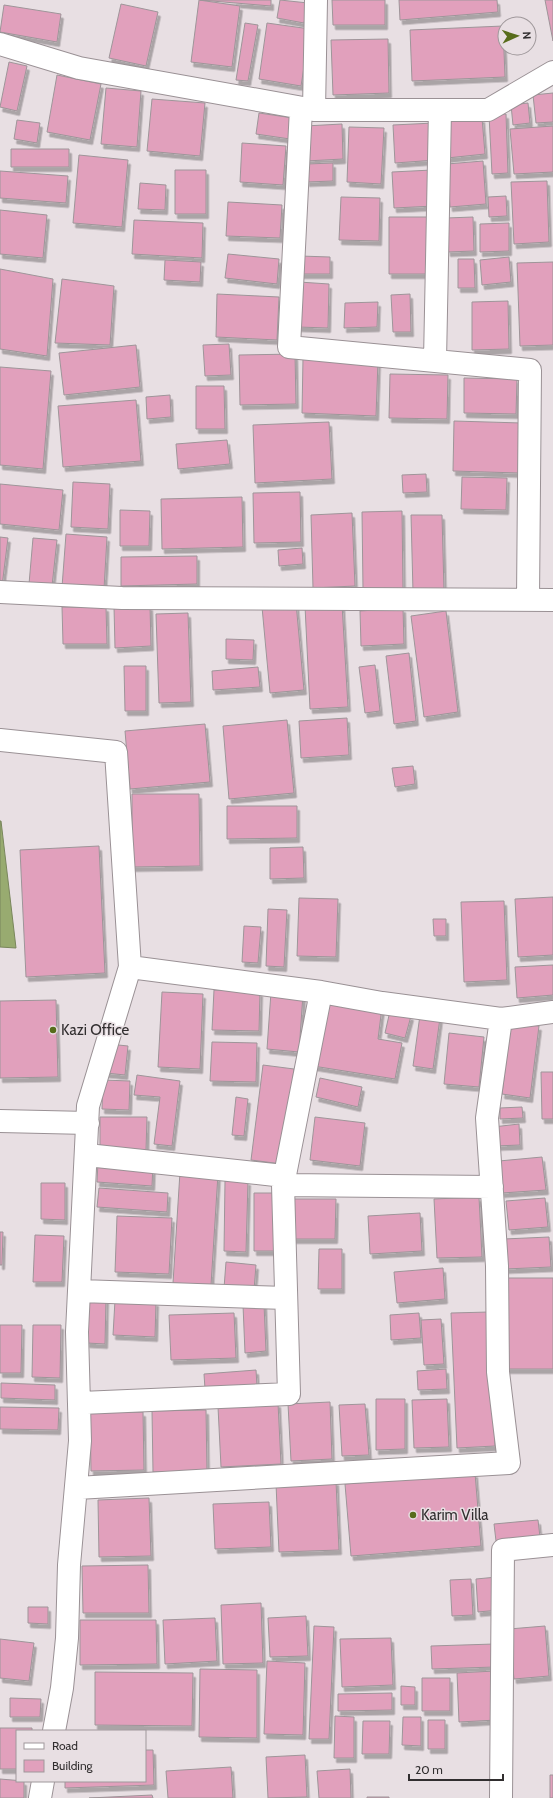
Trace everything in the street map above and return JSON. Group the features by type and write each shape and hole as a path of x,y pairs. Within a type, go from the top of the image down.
{"street":[{"path":"316,0 289,347 530,370 528,599"},
{"path":"0,44 79,68 307,109 488,110 553,72"},
{"path":"435,361 440,110"},
{"path":"0,592 122,598 553,600"},
{"path":"0,740 116,752 130,967 88,1106 87,1155 77,1332 81,1403 80,1441 69,1565 68,1638 62,1688 54,1730"},
{"path":"130,967 321,992 382,1003 501,1019 553,1012"},
{"path":"81,1403 289,1394 284,1180 321,992"},
{"path":"77,1488 509,1463 498,1372 497,1266 487,1118 501,1019"},
{"path":"0,1121 88,1123"},
{"path":"87,1155 284,1180 492,1187"},
{"path":"80,1291 286,1298"},
{"path":"501,1798 503,1550 553,1545"},
{"path":"40,1798 43,1782"}],"shaded area":[{"path":"1,821 16,948 0,947"}],"building":[{"path":"199,0 240,6 232,67 191,62"},
{"path":"200,0 271,0 271,6"},
{"path":"280,0 308,3 304,23 277,18"},
{"path":"332,0 385,0 385,25 333,25"},
{"path":"399,0 497,0 498,12 400,20"},
{"path":"545,0 553,0 553,41"},
{"path":"121,4 158,12 146,66 109,58"},
{"path":"4,5 61,14 57,42 0,32"},
{"path":"245,23 258,25 248,81 236,80"},
{"path":"267,23 310,29 301,86 259,79"},
{"path":"497,26 497,56 504,56 505,77 412,81 410,30"},
{"path":"388,39 389,93 333,95 331,40"},
{"path":"9,62 27,66 17,111 0,107"},
{"path":"57,75 101,84 90,140 47,132"},
{"path":"106,88 141,91 137,147 101,144"},
{"path":"553,93 553,122 536,123 533,95"},
{"path":"152,99 205,103 200,156 147,151"},
{"path":"528,103 530,123 513,125 511,105"},
{"path":"259,113 293,118 290,139 256,134"},
{"path":"506,114 508,173 492,174 489,115"},
{"path":"482,118 485,154 447,158 444,121"},
{"path":"17,120 40,123 37,143 14,139"},
{"path":"434,123 436,160 395,163 393,125"},
{"path":"342,124 343,159 306,161 305,126"},
{"path":"553,126 553,172 514,174 510,129"},
{"path":"349,127 384,128 381,184 347,182"},
{"path":"242,143 286,146 283,185 240,182"},
{"path":"11,149 69,149 69,167 11,167"},
{"path":"79,155 128,160 122,227 73,223"},
{"path":"483,161 486,204 450,207 447,164"},
{"path":"333,163 333,181 307,182 307,164"},
{"path":"175,170 206,170 206,214 175,214"},
{"path":"432,170 434,206 394,208 392,172"},
{"path":"0,171 68,176 66,203 0,198"},
{"path":"547,181 549,242 514,244 511,182"},
{"path":"140,183 166,185 165,210 138,209"},
{"path":"506,196 507,216 489,217 488,197"},
{"path":"341,197 380,198 379,241 339,240"},
{"path":"228,202 282,205 280,238 226,236"},
{"path":"0,210 47,215 43,258 0,254"},
{"path":"389,217 430,217 430,274 389,274"},
{"path":"473,217 474,251 448,252 446,218"},
{"path":"134,220 203,223 202,258 132,254"},
{"path":"509,223 509,251 480,252 480,224"},
{"path":"228,254 279,259 277,284 225,278"},
{"path":"300,256 330,257 330,274 300,274"},
{"path":"509,257 511,282 482,285 480,260"},
{"path":"458,259 474,259 475,288 458,288"},
{"path":"165,260 201,262 200,282 164,280"},
{"path":"553,262 553,345 520,346 517,263"},
{"path":"0,269 53,279 47,356 0,349"},
{"path":"62,279 114,286 110,345 55,343"},
{"path":"299,282 329,284 328,328 298,327"},
{"path":"217,294 279,297 277,340 216,337"},
{"path":"410,294 411,332 393,332 391,295"},
{"path":"508,301 509,349 472,350 472,302"},
{"path":"378,302 377,327 344,328 345,303"},
{"path":"229,344 231,375 205,376 203,345"},
{"path":"136,345 140,387 64,395 59,353"},
{"path":"295,354 296,404 240,405 239,355"},
{"path":"303,358 378,361 376,416 302,413"},
{"path":"0,367 51,371 43,469 0,465"},
{"path":"390,374 448,375 447,419 389,418"},
{"path":"464,378 517,379 516,414 464,413"},
{"path":"196,386 224,386 225,429 196,429"},
{"path":"170,395 171,417 147,419 146,397"},
{"path":"136,400 141,461 63,467 58,406"},
{"path":"454,421 521,423 519,473 453,471"},
{"path":"329,422 332,479 255,483 253,425"},
{"path":"227,440 230,464 178,469 176,444"},
{"path":"426,474 427,492 403,493 402,475"},
{"path":"462,477 507,478 506,510 461,509"},
{"path":"73,482 110,484 108,529 71,527"},
{"path":"0,484 63,490 59,530 0,524"},
{"path":"300,492 301,542 254,543 253,493"},
{"path":"242,497 243,547 162,549 161,499"},
{"path":"120,510 150,511 149,546 120,546"},
{"path":"402,511 403,589 363,589 362,512"},
{"path":"352,513 355,586 313,588 311,515"},
{"path":"411,515 442,515 444,591 413,592"},
{"path":"66,534 107,537 104,589 62,587"},
{"path":"0,537 8,538 2,586 0,586"},
{"path":"33,538 57,540 52,586 29,584"},
{"path":"302,548 303,564 279,566 278,550"},
{"path":"197,556 197,584 121,586 121,557"},
{"path":"296,603 304,690 270,693 262,607"},
{"path":"342,604 348,707 310,709 305,606"},
{"path":"150,606 151,646 115,648 114,607"},
{"path":"62,607 106,607 107,644 63,644"},
{"path":"403,608 404,644 361,646 360,611"},
{"path":"446,611 458,712 424,717 411,616"},
{"path":"188,613 191,702 159,703 156,614"},
{"path":"226,639 254,640 253,660 226,659"},
{"path":"409,653 416,721 394,724 386,656"},
{"path":"375,665 380,711 365,713 359,667"},
{"path":"124,666 146,666 146,711 125,711"},
{"path":"258,667 260,687 213,690 212,671"},
{"path":"347,718 349,755 301,758 299,721"},
{"path":"287,720 294,793 229,799 223,726"},
{"path":"205,724 210,782 130,789 125,731"},
{"path":"413,766 415,784 395,787 392,768"},
{"path":"132,794 199,794 200,866 132,867"},
{"path":"227,806 297,806 297,838 227,839"},
{"path":"99,846 105,973 26,977 20,850"},
{"path":"303,847 304,878 270,879 270,848"},
{"path":"553,897 553,955 518,957 515,899"},
{"path":"299,898 338,899 336,957 297,956"},
{"path":"504,901 507,980 464,982 461,902"},
{"path":"268,909 287,910 284,967 266,966"},
{"path":"433,919 446,919 446,936 434,936"},
{"path":"244,926 261,927 258,963 242,962"},
{"path":"553,965 553,995 517,998 515,967"},
{"path":"214,990 260,992 259,1031 212,1030"},
{"path":"162,992 203,994 200,1069 158,1067"},
{"path":"271,992 303,994 299,1052 267,1049"},
{"path":"324,997 382,1007 378,1039 402,1043 395,1079 313,1066"},
{"path":"56,1000 58,1077 0,1078 0,1001"},
{"path":"390,1011 411,1016 405,1038 385,1033"},
{"path":"420,1015 440,1018 433,1069 413,1066"},
{"path":"511,1023 539,1026 530,1098 502,1094"},
{"path":"449,1033 484,1037 479,1087 444,1084"},
{"path":"212,1042 257,1043 256,1082 210,1081"},
{"path":"109,1044 128,1046 125,1075 106,1073"},
{"path":"263,1065 294,1069 282,1164 251,1160"},
{"path":"541,1072 553,1072 553,1119 542,1119"},
{"path":"137,1075 180,1081 172,1146 154,1144 160,1097 134,1095"},
{"path":"320,1078 362,1087 358,1107 316,1097"},
{"path":"103,1080 130,1081 129,1110 102,1109"},
{"path":"236,1097 248,1099 244,1136 232,1135"},
{"path":"522,1107 523,1118 500,1119 500,1108"},
{"path":"100,1117 147,1117 146,1150 100,1149"},
{"path":"315,1117 365,1123 360,1166 310,1160"},
{"path":"519,1124 520,1145 495,1146 493,1127"},
{"path":"542,1157 546,1190 502,1193 499,1161"},
{"path":"98,1162 153,1165 152,1186 97,1182"},
{"path":"180,1172 218,1174 211,1285 173,1283"},
{"path":"225,1181 248,1181 246,1252 224,1251"},
{"path":"41,1183 65,1183 65,1220 41,1219"},
{"path":"99,1188 168,1193 167,1212 97,1207"},
{"path":"254,1193 278,1193 277,1251 254,1251"},
{"path":"479,1197 482,1257 437,1258 434,1199"},
{"path":"545,1198 548,1227 509,1230 506,1201"},
{"path":"292,1199 336,1199 335,1239 292,1239"},
{"path":"420,1213 422,1251 370,1254 368,1216"},
{"path":"117,1216 172,1218 169,1274 115,1272"},
{"path":"0,1232 3,1232 2,1265 0,1265"},
{"path":"35,1235 64,1236 62,1282 33,1282"},
{"path":"549,1237 551,1267 505,1269 504,1239"},
{"path":"319,1249 342,1249 342,1289 318,1289"},
{"path":"226,1262 256,1265 254,1290 224,1288"},
{"path":"443,1268 445,1299 397,1303 394,1272"},
{"path":"505,1278 553,1278 553,1369 506,1369"},
{"path":"88,1298 106,1299 105,1344 87,1343"},
{"path":"115,1300 156,1302 155,1337 113,1335"},
{"path":"264,1304 266,1351 245,1353 243,1305"},
{"path":"489,1312 495,1446 457,1448 451,1313"},
{"path":"234,1313 236,1358 171,1360 169,1315"},
{"path":"419,1313 421,1338 391,1340 390,1315"},
{"path":"441,1319 444,1364 424,1365 421,1320"},
{"path":"0,1325 22,1325 21,1373 0,1373"},
{"path":"33,1325 61,1325 60,1378 32,1377"},
{"path":"446,1369 447,1389 418,1390 417,1371"},
{"path":"256,1370 257,1386 205,1389 204,1374"},
{"path":"1,1383 55,1385 55,1400 1,1398"},
{"path":"376,1399 405,1399 405,1449 376,1450"},
{"path":"447,1399 449,1447 414,1448 412,1400"},
{"path":"330,1402 332,1459 291,1461 288,1404"},
{"path":"278,1403 281,1464 221,1467 218,1407"},
{"path":"365,1404 369,1455 342,1456 339,1405"},
{"path":"0,1407 59,1408 58,1430 0,1429"},
{"path":"206,1410 207,1471 153,1472 152,1411"},
{"path":"143,1412 144,1470 91,1471 90,1413"},
{"name":"Karim Villa","path":"475,1473 481,1546 351,1556 345,1484"},
{"path":"336,1481 339,1550 279,1552 276,1484"},
{"path":"149,1498 151,1556 99,1557 98,1500"},
{"path":"269,1502 271,1547 215,1549 213,1504"},
{"path":"538,1520 540,1537 496,1541 494,1524"},
{"path":"148,1565 149,1613 83,1613 82,1566"},
{"path":"497,1577 499,1610 478,1612 476,1579"},
{"path":"471,1579 473,1615 452,1616 450,1580"},
{"path":"261,1603 263,1663 223,1664 221,1605"},
{"path":"28,1607 48,1607 48,1624 28,1623"},
{"path":"306,1616 308,1656 270,1657 268,1618"},
{"path":"215,1618 217,1661 165,1664 163,1620"},
{"path":"80,1620 156,1620 157,1664 80,1665"},
{"path":"314,1626 334,1627 329,1739 309,1739"},
{"path":"545,1626 549,1676 514,1679 509,1629"},
{"path":"391,1638 393,1685 342,1687 340,1639"},
{"path":"0,1639 34,1643 29,1681 0,1678"},
{"path":"494,1644 495,1667 432,1669 431,1646"},
{"path":"267,1661 305,1663 303,1735 264,1734"},
{"path":"200,1669 257,1670 257,1738 199,1737"},
{"path":"495,1671 497,1720 459,1722 457,1673"},
{"path":"95,1672 193,1673 192,1726 95,1725"},
{"path":"422,1678 450,1678 450,1711 422,1711"},
{"path":"401,1686 415,1687 415,1705 401,1705"},
{"path":"392,1693 392,1710 338,1711 338,1694"},
{"path":"10,1698 41,1699 40,1717 10,1717"},
{"path":"335,1716 354,1717 354,1758 334,1758"},
{"path":"403,1717 421,1717 421,1746 402,1745"},
{"path":"428,1720 445,1720 445,1749 428,1749"},
{"path":"363,1721 390,1721 389,1754 362,1754"},
{"path":"0,1728 32,1728 32,1730 16,1730 16,1769 0,1769"},
{"path":"146,1750 153,1750 154,1785 65,1788 65,1782 146,1782"},
{"path":"305,1755 307,1797 268,1798 266,1757"},
{"path":"231,1767 233,1798 168,1798 166,1771"},
{"path":"350,1769 351,1798 319,1798 317,1771"},
{"path":"550,1775 553,1775 553,1798 550,1798"},
{"path":"0,1779 24,1782 24,1798 0,1798"},
{"path":"152,1795 153,1798 89,1798"},
{"path":"389,1797 389,1798 367,1798"}],"place":[{"name":"Kazi Office","path":"53,1030"},
{"name":"Karim Villa","path":"413,1515"}]}
